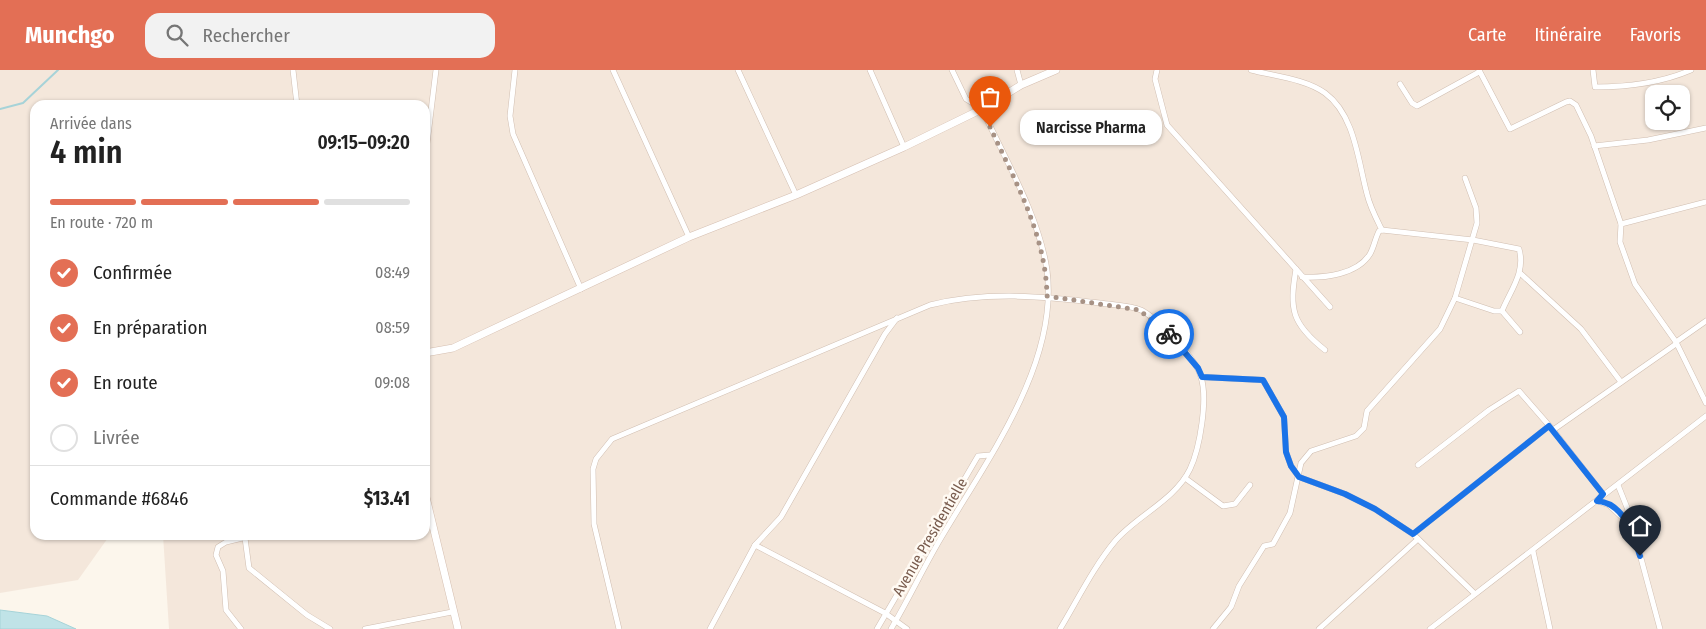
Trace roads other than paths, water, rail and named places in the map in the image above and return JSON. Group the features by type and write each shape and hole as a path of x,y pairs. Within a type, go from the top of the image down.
{"street":[{"path":"293,70 297,100"},
{"path":"430,119 436,70"},
{"path":"516,70 510,116 513,134 581,289"},
{"path":"613,70 689,237"},
{"path":"738,70 796,195"},
{"path":"870,70 904,147"},
{"path":"952,70 966,99 982,109"},
{"path":"1016,70 1022,85"},
{"path":"430,352 452,348 689,237 796,195 904,147 982,109 1022,85 1056,70"},
{"path":"1157,70 1155,79 1167,125 1330,308"},
{"path":"1251,70 1310,85 1324,92 1336,103 1345,117 1359,157 1367,195 1382,230"},
{"path":"1593,70 1595,88 1621,87 1661,79 1691,70"},
{"path":"1400,84 1412,103 1417,106 1479,71 1510,129 1570,101 1576,105 1594,146 1621,224 1620,242 1635,284 1676,343 1706,403"},
{"name":"Avenue Presidentielle","path":"891,629 930,556 990,455 1032,376 1045,331 1047,272 1038,233 982,109"},
{"path":"1594,146 1648,140 1706,128"},
{"path":"1213,629 1231,607 1239,586 1264,546 1273,544 1290,513 1301,463 1311,451 1356,436 1364,428 1368,412 1440,329 1455,298 1477,223 1476,208 1465,178"},
{"path":"1621,224 1706,202"},
{"path":"1302,276 1333,277 1362,262 1369,256 1379,231 1382,230 1473,240 1519,249 1522,258 1520,273 1502,311"},
{"path":"1296,269 1291,300 1301,328 1309,338 1325,350"},
{"path":"1520,273 1581,329 1621,382"},
{"path":"620,629 594,524 593,469 596,459 612,439 898,317 949,300 1047,296 1139,310 1174,339 1198,368 1202,377 1201,435 1198,448 1185,478 1118,538 1105,554 1060,629"},
{"path":"1455,298 1494,311 1502,311 1520,332"},
{"path":"710,629 755,545 781,517 885,334 898,317"},
{"path":"1413,534 1551,428 1621,382 1706,321"},
{"path":"1202,377 1263,380 1284,417 1286,452 1291,466 1299,477 1352,497 1375,509 1413,534 1474,593"},
{"path":"1418,465 1516,392 1521,392 1603,494"},
{"path":"1430,629 1474,593 1533,551 1597,501 1603,494 1618,485 1706,416"},
{"name":"Avenue Presidentielle","path":"877,629 978,456 990,455"},
{"path":"1185,478 1223,506 1235,504 1250,485"},
{"path":"1618,485 1628,510 1630,525 1660,629"},
{"path":"1597,501 1602,501 1614,509 1630,525"},
{"path":"430,515 452,612 458,629"},
{"path":"1319,629 1418,539"},
{"path":"236,540 226,542 218,548 216,556 223,571 226,610 241,629"},
{"path":"245,540 249,568 307,615 330,629"},
{"path":"755,545 885,614 907,629"},
{"path":"922,549 930,556"},
{"path":"1533,551 1550,629"},
{"path":"365,629 452,612"}],"water":[{"path":"0,610 47,616 76,629 0,629"}],"waterway":[{"path":"0,109 23,103 58,70"}],"place":[{"name":"Narcisse Pharma","path":"990,127"}]}
